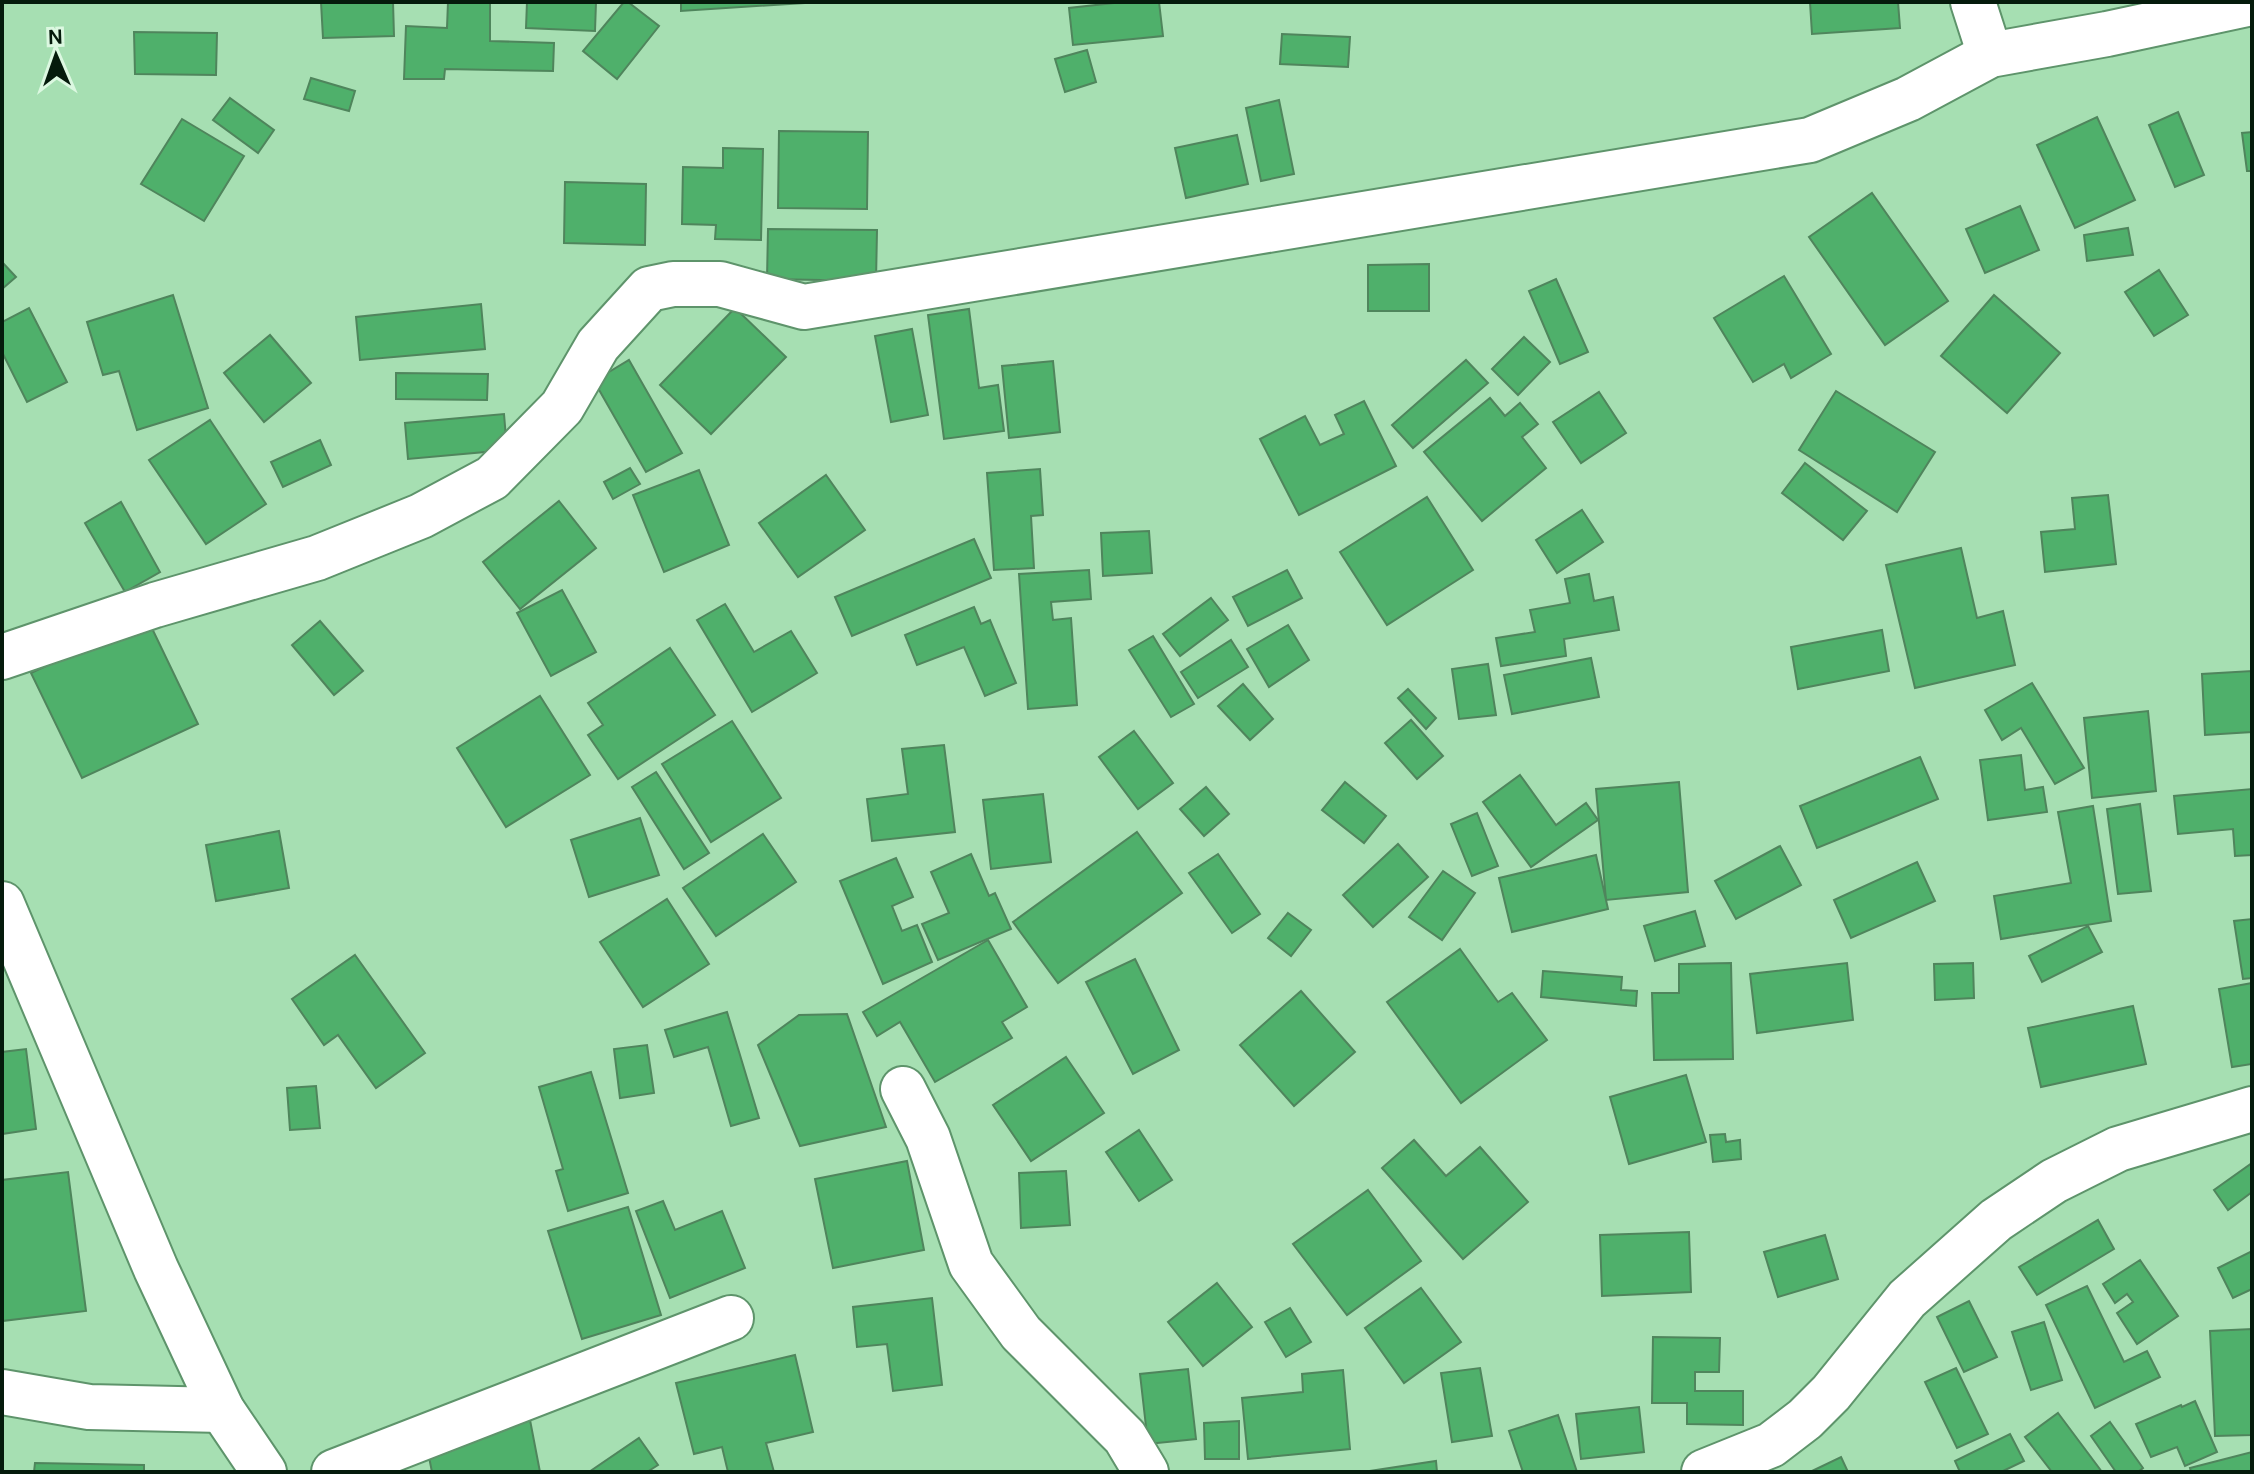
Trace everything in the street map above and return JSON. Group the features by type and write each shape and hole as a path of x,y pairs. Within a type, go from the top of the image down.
{"street":[{"path":"1973,2 1990,55"},
{"path":"2,657 155,605 317,558 421,516 492,478 562,407 598,345 649,289 673,284 720,284 804,307 1810,140 1908,99 1990,55 2252,3"},
{"path":"2,904 156,1269 222,1410 264,1472"},
{"path":"903,1089 928,1138 971,1264 1021,1333 1125,1437 1146,1472"},
{"path":"1704,1472 1771,1445 1805,1419 1831,1393 1907,1299 1996,1220 2054,1181 2118,1149 2252,1109"},
{"path":"334,1472 731,1318"},
{"path":"2,1392 89,1407 222,1410"}],"building":[{"path":"321,2 393,2 394,36 323,38"},
{"path":"448,2 490,2 490,41 554,43 553,71 445,69 444,79 404,79 406,26 447,28"},
{"path":"527,2 596,2 595,31 526,28"},
{"path":"624,2 659,26 617,79 583,51"},
{"path":"681,2 804,2 804,3 681,11"},
{"path":"1159,2 1163,36 1073,45 1069,8"},
{"path":"1810,2 1898,2 1900,28 1812,34"},
{"path":"134,32 217,33 216,75 135,74"},
{"path":"1282,34 1350,37 1348,67 1280,64"},
{"path":"1087,50 1096,82 1065,92 1055,59"},
{"path":"311,78 355,91 349,111 304,99"},
{"path":"230,98 274,130 258,153 213,120"},
{"path":"1279,100 1294,174 1261,181 1246,108"},
{"path":"2178,112 2204,175 2175,187 2149,125"},
{"path":"2097,117 2135,200 2075,228 2037,145"},
{"path":"182,119 244,156 204,221 141,184"},
{"path":"779,131 868,132 867,209 778,208"},
{"path":"2252,132 2252,171 2247,171 2242,133"},
{"path":"1237,135 1248,184 1186,198 1175,148"},
{"path":"723,148 763,149 761,240 715,239 716,225 682,224 683,167 723,168"},
{"path":"565,182 646,184 645,245 564,243"},
{"path":"1872,193 1948,301 1885,345 1809,237"},
{"path":"2020,206 2039,250 1985,273 1966,229"},
{"path":"2128,228 2133,255 2087,261 2084,235"},
{"path":"768,229 877,230 876,281 767,279"},
{"path":"2,262 16,277 2,289"},
{"path":"1429,264 1429,311 1368,311 1368,265"},
{"path":"2159,270 2188,315 2154,336 2125,292"},
{"path":"1784,276 1831,354 1791,378 1784,364 1753,382 1714,318"},
{"path":"1556,279 1588,352 1560,364 1529,291"},
{"path":"173,295 208,408 137,430 119,371 103,375 87,322"},
{"path":"1994,295 2060,353 2007,413 1941,356"},
{"path":"481,304 485,349 360,360 356,317"},
{"path":"29,308 67,382 27,402 2,352 2,322"},
{"path":"735,308 786,357 711,434 660,385"},
{"path":"969,309 979,388 998,385 1004,431 944,439 928,315"},
{"path":"912,329 928,415 891,422 875,336"},
{"path":"270,335 311,383 264,422 224,373"},
{"path":"1524,337 1550,362 1518,395 1492,369"},
{"path":"629,360 682,453 646,472 594,381"},
{"path":"1466,360 1488,383 1413,448 1392,425"},
{"path":"1053,361 1060,432 1009,438 1002,366"},
{"path":"396,373 488,374 487,400 396,399"},
{"path":"1836,391 1935,452 1897,512 1799,450"},
{"path":"1599,392 1626,433 1581,463 1553,422"},
{"path":"1490,398 1505,416 1520,403 1538,424 1522,437 1546,468 1482,521 1424,452"},
{"path":"1364,401 1396,466 1299,515 1260,439 1305,416 1320,445 1344,434 1335,415"},
{"path":"504,414 507,450 408,459 405,423"},
{"path":"210,420 266,504 206,544 149,460"},
{"path":"320,440 331,465 283,487 271,462"},
{"path":"1805,463 1867,511 1843,540 1782,493"},
{"path":"630,468 640,484 613,499 604,482"},
{"path":"1040,469 1043,515 1031,516 1034,568 994,570 987,473"},
{"path":"699,470 729,545 664,572 633,495"},
{"path":"826,475 865,530 798,577 759,523"},
{"path":"2108,495 2116,564 2045,572 2041,532 2075,529 2072,498"},
{"path":"1427,497 1473,570 1387,625 1340,552"},
{"path":"559,501 596,548 520,609 483,562"},
{"path":"121,502 160,572 125,592 85,523"},
{"path":"1582,510 1603,542 1557,573 1536,540"},
{"path":"1149,531 1152,573 1103,576 1101,533"},
{"path":"974,539 991,578 852,636 835,597"},
{"path":"1961,548 1977,618 2003,611 2015,665 1915,688 1886,565"},
{"path":"1089,570 1091,599 1051,602 1053,620 1071,618 1077,705 1028,709 1019,574"},
{"path":"1287,570 1302,598 1248,626 1233,597"},
{"path":"1589,574 1594,601 1613,597 1619,630 1564,639 1566,656 1501,666 1496,638 1535,632 1530,610 1570,603 1565,579"},
{"path":"562,590 596,652 551,676 517,613"},
{"path":"1211,598 1228,620 1180,656 1163,634"},
{"path":"725,604 754,652 791,631 817,673 752,712 697,620"},
{"path":"974,607 981,624 990,620 1016,683 985,696 964,647 917,665 905,635"},
{"path":"147,618 198,724 82,778 31,673"},
{"path":"320,621 363,671 334,695 292,645"},
{"path":"1288,625 1309,660 1269,687 1247,649"},
{"path":"1882,630 1889,671 1798,689 1791,647"},
{"path":"1153,636 1194,704 1171,717 1129,650"},
{"path":"1231,640 1248,667 1198,698 1181,672"},
{"path":"670,648 715,715 618,779 588,735 603,725 588,703"},
{"path":"1591,658 1599,697 1512,714 1504,675"},
{"path":"1488,664 1496,715 1459,719 1452,669"},
{"path":"2252,671 2252,732 2205,735 2202,674"},
{"path":"2032,683 2084,768 2055,784 2021,728 2002,740 1985,710"},
{"path":"1243,684 1273,719 1250,740 1218,706"},
{"path":"1408,689 1436,718 1426,729 1398,698"},
{"path":"540,696 590,775 506,827 457,748"},
{"path":"2148,711 2156,791 2092,798 2084,718"},
{"path":"1411,720 1443,756 1417,779 1385,743"},
{"path":"732,721 781,798 711,842 662,764"},
{"path":"1134,731 1173,783 1138,809 1099,757"},
{"path":"944,745 955,832 872,841 867,799 908,794 902,749"},
{"path":"2021,755 2025,790 2043,787 2047,812 1988,820 1980,760"},
{"path":"1920,757 1938,799 1817,848 1800,806"},
{"path":"656,772 709,853 684,869 632,787"},
{"path":"1520,775 1556,825 1586,803 1598,820 1531,867 1483,802"},
{"path":"1345,782 1386,816 1364,843 1322,810"},
{"path":"1679,782 1688,892 1606,900 1596,789"},
{"path":"1206,787 1229,814 1204,836 1180,809"},
{"path":"2252,789 2252,855 2235,856 2233,829 2178,834 2174,796"},
{"path":"1043,794 1051,862 991,869 983,800"},
{"path":"2140,804 2151,891 2118,894 2107,809"},
{"path":"2093,806 2111,921 2001,939 1994,896 2071,883 2058,812"},
{"path":"1477,813 1498,866 1472,876 1451,824"},
{"path":"640,818 659,875 589,897 571,840"},
{"path":"279,831 289,888 216,901 206,845"},
{"path":"1137,832 1182,893 1058,983 1013,922"},
{"path":"763,834 796,882 716,936 683,888"},
{"path":"1398,844 1428,877 1373,927 1343,895"},
{"path":"1780,846 1801,885 1736,919 1715,881"},
{"path":"971,854 989,896 995,893 1011,929 938,960 922,924 949,913 931,872"},
{"path":"1218,854 1260,914 1232,933 1189,873"},
{"path":"1596,855 1608,909 1512,932 1499,878"},
{"path":"896,858 913,897 892,906 902,931 917,925 932,962 883,984 840,881"},
{"path":"1917,862 1935,901 1851,938 1834,900"},
{"path":"1443,871 1475,893 1442,940 1409,917"},
{"path":"667,899 709,964 643,1007 600,942"},
{"path":"1695,911 1705,946 1655,961 1644,926"},
{"path":"1288,913 1311,930 1291,956 1268,938"},
{"path":"2252,919 2252,978 2243,979 2234,921"},
{"path":"2088,926 2102,952 2042,982 2029,956"},
{"path":"988,940 1027,1007 1002,1022 1012,1038 935,1082 900,1022 877,1036 863,1012"},
{"path":"1460,949 1498,1002 1512,993 1547,1040 1461,1103 1387,1002"},
{"path":"355,955 425,1053 376,1088 338,1035 324,1045 292,999"},
{"path":"1135,959 1179,1050 1133,1074 1086,982"},
{"path":"1731,963 1733,1059 1654,1060 1652,993 1679,993 1679,964"},
{"path":"1847,963 1853,1020 1757,1033 1750,974"},
{"path":"1973,963 1974,998 1935,1000 1934,964"},
{"path":"1543,971 1622,977 1621,990 1637,991 1636,1006 1541,997"},
{"path":"2252,983 2252,1064 2232,1067 2219,989"},
{"path":"1301,991 1355,1052 1294,1106 1240,1045"},
{"path":"2133,1006 2146,1064 2041,1087 2028,1028"},
{"path":"727,1012 759,1118 731,1126 708,1047 674,1057 665,1030"},
{"path":"847,1014 886,1127 800,1146 758,1045 799,1015"},
{"path":"647,1045 654,1093 620,1098 614,1049"},
{"path":"26,1049 36,1129 2,1134 2,1052"},
{"path":"1066,1057 1104,1113 1031,1161 993,1105"},
{"path":"591,1072 628,1193 568,1211 556,1171 563,1169 539,1087"},
{"path":"1686,1075 1706,1142 1629,1164 1610,1097"},
{"path":"316,1086 320,1128 290,1130 287,1088"},
{"path":"1139,1130 1172,1180 1139,1201 1106,1152"},
{"path":"1725,1134 1726,1142 1740,1140 1741,1159 1713,1162 1710,1135"},
{"path":"1414,1140 1446,1176 1480,1147 1528,1202 1463,1259 1382,1168"},
{"path":"907,1161 924,1250 833,1268 815,1179"},
{"path":"2252,1163 2252,1192 2228,1210 2214,1190"},
{"path":"1066,1171 1070,1225 1021,1228 1019,1173"},
{"path":"68,1172 86,1311 2,1321 2,1180"},
{"path":"1368,1190 1421,1261 1347,1315 1293,1244"},
{"path":"663,1201 675,1230 722,1211 745,1268 670,1298 636,1211"},
{"path":"628,1207 661,1315 582,1339 548,1231"},
{"path":"2098,1220 2114,1249 2037,1295 2019,1267"},
{"path":"1689,1232 1691,1292 1602,1296 1600,1235"},
{"path":"1825,1235 1838,1279 1778,1297 1764,1252"},
{"path":"2252,1251 2252,1289 2233,1298 2218,1268"},
{"path":"2140,1260 2178,1316 2137,1344 2117,1313 2133,1302 2127,1294 2115,1303 2103,1284"},
{"path":"1217,1283 1252,1327 1203,1366 1168,1322"},
{"path":"2087,1286 2124,1362 2147,1351 2160,1377 2095,1408 2046,1305"},
{"path":"1421,1288 1461,1342 1404,1383 1365,1328"},
{"path":"932,1298 942,1385 893,1391 887,1344 857,1347 853,1307"},
{"path":"1969,1301 1997,1357 1964,1372 1937,1317"},
{"path":"1290,1308 1311,1342 1286,1357 1265,1322"},
{"path":"2044,1322 2062,1380 2031,1390 2012,1332"},
{"path":"2252,1329 2252,1435 2215,1436 2210,1331"},
{"path":"1653,1337 1720,1338 1719,1372 1695,1372 1695,1391 1743,1391 1743,1425 1687,1424 1687,1403 1652,1403"},
{"path":"795,1355 813,1432 766,1443 774,1472 728,1472 722,1447 694,1454 676,1383"},
{"path":"1480,1368 1492,1436 1452,1442 1441,1373"},
{"path":"1956,1368 1988,1434 1957,1448 1925,1382"},
{"path":"1188,1369 1196,1439 1148,1444 1140,1374"},
{"path":"1343,1370 1350,1449 1248,1459 1242,1398 1303,1392 1302,1374"},
{"path":"2195,1401 2217,1452 2185,1466 2177,1447 2151,1457 2136,1424"},
{"path":"1639,1407 1644,1452 1581,1459 1576,1414"},
{"path":"2058,1413 2102,1472 2052,1472 2025,1437"},
{"path":"1558,1415 1577,1472 1523,1472 1509,1431"},
{"path":"530,1420 540,1472 432,1472 426,1442"},
{"path":"1239,1421 1239,1459 1205,1459 1204,1423"},
{"path":"2110,1422 2143,1468 2138,1472 2116,1472 2091,1436"},
{"path":"2010,1434 2024,1461 2001,1472 1960,1472 1955,1461"},
{"path":"639,1438 658,1465 647,1472 589,1472"},
{"path":"2252,1452 2252,1472 2191,1472 2190,1468"},
{"path":"1841,1457 1848,1472 1810,1472"},
{"path":"1436,1461 1437,1472 1363,1472"},
{"path":"35,1463 144,1465 144,1472 34,1472"}]}
